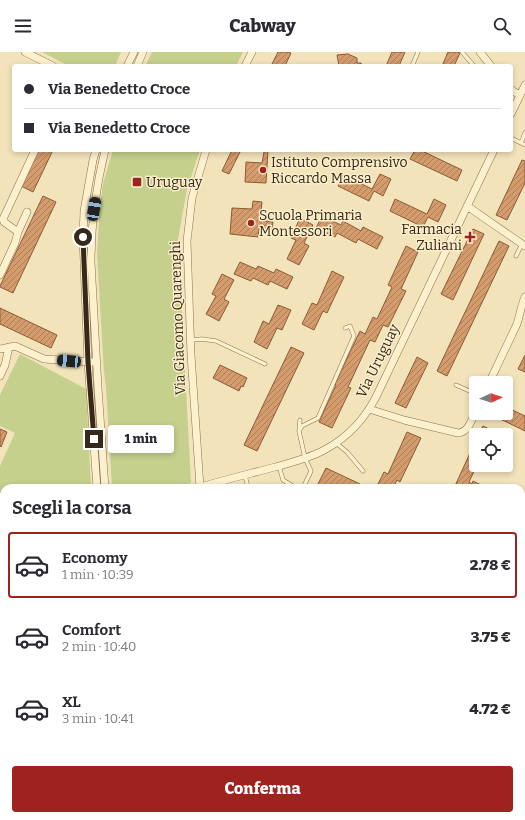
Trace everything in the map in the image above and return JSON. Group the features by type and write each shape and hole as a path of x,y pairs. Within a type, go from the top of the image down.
{"street":[{"path":"25,52 49,64"},
{"path":"129,64 134,52"},
{"path":"138,64 143,52"},
{"path":"246,64 252,52"},
{"path":"480,52 489,64"},
{"path":"513,110 525,85"},
{"path":"513,91 520,95"},
{"path":"18,232 4,222 3,219 34,152"},
{"path":"95,152 84,211 83,237 88,362 97,484"},
{"path":"105,152 94,209 91,244 92,286 105,484"},
{"name":"Via Giacomo Quarenghi","path":"199,484 187,241 192,198 205,152"},
{"name":"Via Uruguay","path":"225,484 244,475 306,458 326,450 356,426 369,409 493,152"},
{"path":"467,206 524,245"},
{"path":"0,275 15,244 26,212"},
{"path":"492,376 517,324 525,297"},
{"path":"0,376 10,347"},
{"path":"0,349 18,347 44,359 97,362"},
{"path":"369,409 404,420 458,433 462,433 467,428 471,420"}],"lane":[{"path":"413,64 418,52"},
{"path":"462,52 472,64"},
{"path":"520,143 525,133"},
{"path":"513,139 525,145"},
{"path":"516,256 524,245"},
{"path":"299,431 302,426 318,418 354,336 350,326 345,328"},
{"path":"191,340 202,339 216,341 265,364"},
{"path":"456,385 469,391"},
{"path":"300,420 299,431 306,458 312,471 305,484"},
{"path":"336,443 347,452 363,471"},
{"path":"279,466 283,480 290,484"},
{"path":"244,475 247,484"}],"green space":[{"path":"42,52 121,52 116,64 65,64"},
{"path":"152,52 243,52 237,64 146,64"},
{"path":"112,152 199,152 187,189 178,239 191,483 188,484 112,484 97,254 103,184"},
{"path":"20,354 86,389 91,484 0,484 0,466 15,433 0,426 0,395"}],"building":[{"path":"278,52 291,53 286,64 272,64"},
{"path":"392,52 405,52 400,64 387,64"},
{"path":"448,52 460,53 455,64 443,64"},
{"path":"348,54 357,58 357,63 361,64 339,64 337,55"},
{"path":"37,152 52,152 33,192 21,186"},
{"path":"231,152 240,152 229,174 222,171"},
{"path":"264,152 268,152 266,183 245,182 246,162 262,163"},
{"path":"414,152 424,152 462,170 457,181 410,159"},
{"path":"522,160 525,161 525,183 507,220 496,215"},
{"path":"380,174 391,179 383,196 374,191 369,201 338,186 343,175 372,189"},
{"path":"43,196 56,202 13,293 0,286"},
{"path":"395,199 427,214 434,199 446,205 438,222 428,217 423,227 390,211"},
{"path":"253,201 262,202 260,220 273,222 272,230 259,229 258,237 230,234 232,208 252,209"},
{"path":"322,216 341,225 343,221 361,231 363,227 383,237 377,249 358,239 356,243 337,233 335,237 316,228"},
{"path":"300,218 313,225 304,243 309,246 299,265 287,259 296,240 291,238"},
{"path":"473,229 484,234 453,300 441,294"},
{"path":"499,241 509,246 447,376 437,371"},
{"path":"406,246 418,252 401,289 406,291 388,327 383,325 375,342 370,340 348,387 351,388 332,428 319,422 360,331 365,334 373,317 377,319 392,287 388,285"},
{"path":"240,262 256,269 258,266 274,273 276,269 293,277 287,289 270,281 268,285 253,278 251,281 234,274"},
{"path":"332,271 344,277 327,313 323,311 314,330 302,324 312,303 317,305"},
{"path":"222,274 234,280 224,299 229,302 219,321 206,314 216,296 212,294"},
{"path":"278,305 291,310 282,330 277,328 267,349 254,342 263,321 269,324"},
{"path":"0,308 57,335 51,348 0,324"},
{"path":"291,347 304,353 257,451 244,445"},
{"path":"525,355 525,372 518,369"},
{"path":"417,357 428,363 406,408 395,403"},
{"path":"220,365 247,378 243,387 241,386 239,391 213,378"},
{"path":"513,410 525,416 525,431 502,420 513,420"},
{"path":"0,429 7,432 1,447 0,446"},
{"path":"407,432 421,438 400,482 397,480 395,484 378,484 384,472 388,474"},
{"path":"469,455 469,472 474,472 469,482 472,484 456,484"},
{"path":"326,468 360,484 318,484"},
{"path":"473,481 479,484 472,484"}],"place":[{"name":"Istituto Comprensivo Riccardo Massa","path":"263,170"},
{"name":"Uruguay","path":"137,182"},
{"name":"Scuola Primaria Montessori","path":"251,223"},
{"name":"Farmacia Zuliani","path":"470,237"}],"route":[{"path":"83,237 88,362 94,439"}]}
